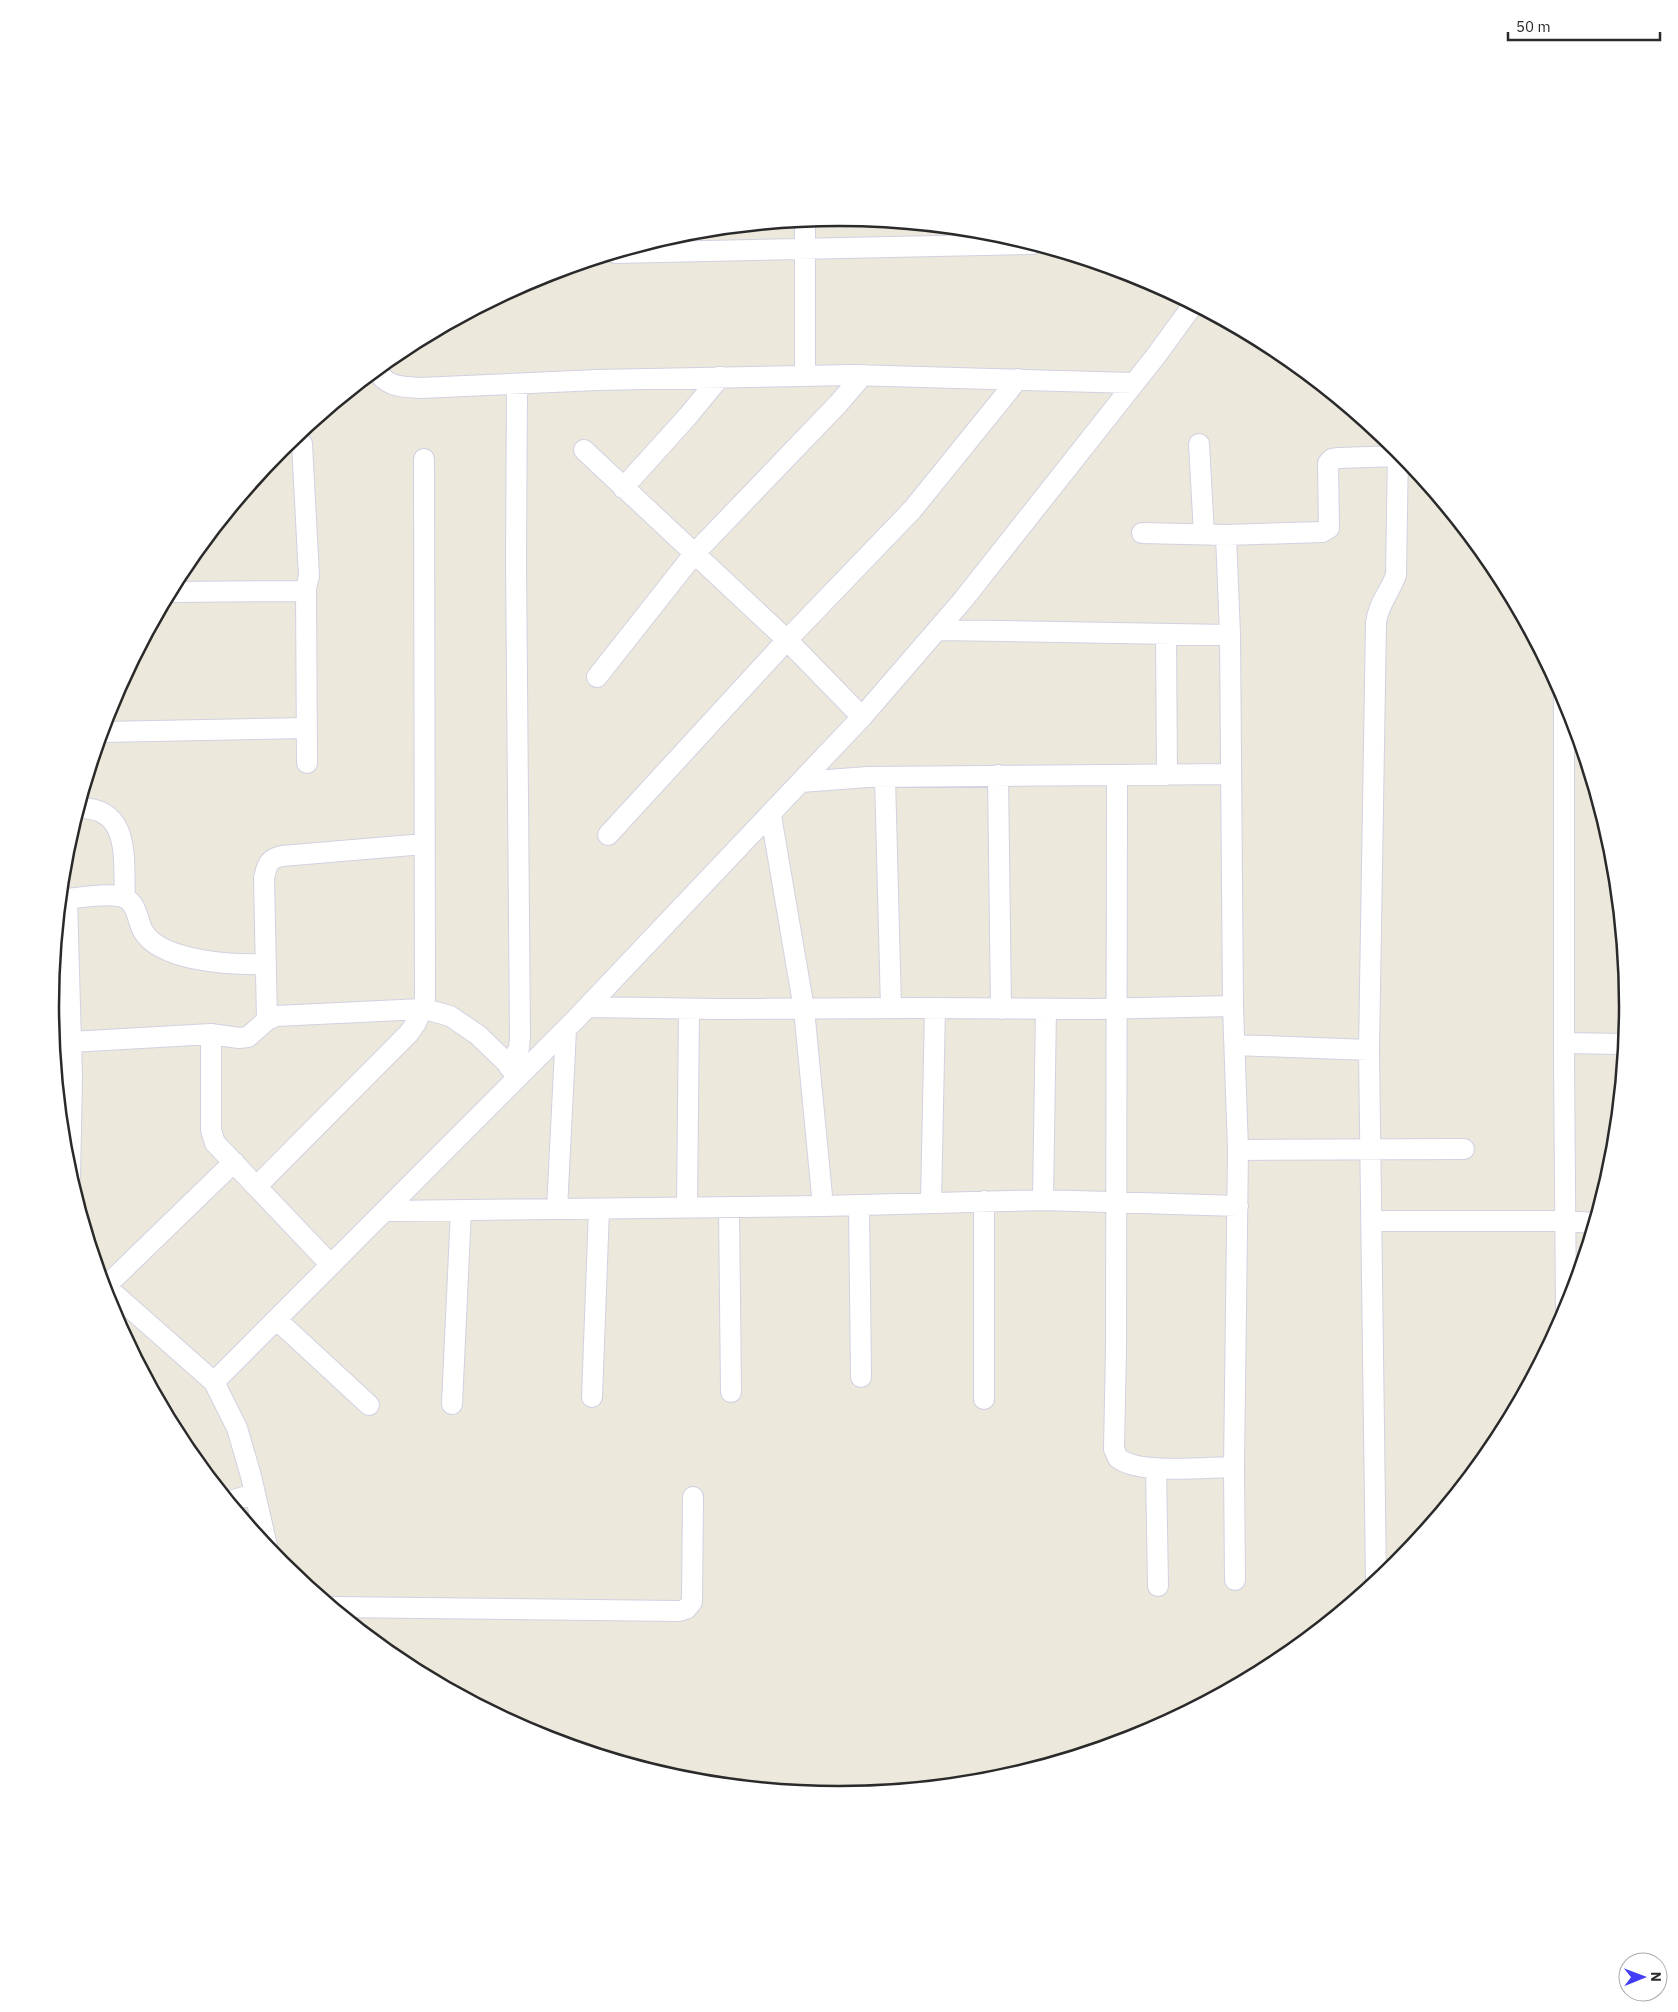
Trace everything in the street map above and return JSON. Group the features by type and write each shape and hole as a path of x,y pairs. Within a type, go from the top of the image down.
{"street":[{"path":"805,227 805,376"},
{"path":"632,254 1007,245"},
{"path":"214,1382 385,1211 513,1073 566,1030 771,816 862,717 939,630 1155,357 1189,309"},
{"path":"597,677 694,554 838,404 863,375"},
{"path":"380,376 398,386 420,388 720,377 863,375 1133,383"},
{"path":"622,488 688,416 720,377"},
{"path":"608,836 787,640 912,510 1018,379"},
{"path":"513,1073 520,1037 516,561 517,384"},
{"path":"302,444 309,576 306,588 307,763"},
{"path":"1199,444 1204,534"},
{"path":"584,450 622,488 787,640 862,717"},
{"path":"1142,533 1226,535 1295,534 1327,531 1330,524 1328,463 1339,458 1391,454"},
{"path":"257,1186 409,1033 422,1009 426,987 424,459"},
{"path":"1376,1572 1369,1050 1376,623 1377,611 1393,584 1396,575 1398,461"},
{"path":"1226,535 1230,635 1233,1006 1238,1150 1234,1467 1235,1580"},
{"path":"178,592 300,591 306,588"},
{"path":"939,630 1230,635"},
{"path":"1166,635 1166,775"},
{"path":"1564,718 1566,1289"},
{"path":"109,732 307,728"},
{"path":"801,782 885,777 1230,774"},
{"path":"998,775 1002,1009"},
{"path":"1117,776 1118,1008 1114,1449 1118,1458 1124,1463 1156,1468 1234,1467"},
{"path":"885,777 891,1008"},
{"path":"84,809 100,811 111,818 120,830 123,840 125,898"},
{"path":"771,816 804,1010 823,1206"},
{"path":"267,1020 264,878 267,864 274,858 313,852 424,844"},
{"path":"66,899 107,896 125,898 133,903 142,930 149,939 160,947 176,953 226,963 265,964"},
{"path":"64,909 71,1042 70,1137"},
{"path":"588,1007 804,1010 1233,1006"},
{"path":"931,1203 935,1008"},
{"path":"71,1042 211,1034 231,1038 248,1037 267,1020 276,1016 422,1009 450,1016 460,1021 478,1036 513,1073"},
{"path":"687,1208 689,1009"},
{"path":"1043,1200 1046,1009"},
{"path":"557,1209 566,1030"},
{"path":"211,1034 211,1130 215,1143 331,1265"},
{"path":"1564,1043 1618,1044"},
{"path":"1235,1045 1369,1050"},
{"path":"1238,1150 1370,1151 1464,1149"},
{"path":"109,1281 234,1162"},
{"path":"385,1211 823,1206 1043,1200 1238,1206"},
{"path":"984,1201 984,1399"},
{"path":"859,1205 861,1378"},
{"path":"729,1207 731,1392"},
{"path":"592,1397 599,1209"},
{"path":"452,1404 461,1210"},
{"path":"1372,1222 1566,1221 1589,1223"},
{"path":"114,1295 214,1382 237,1428 263,1532"},
{"path":"276,1320 369,1406"},
{"path":"1156,1468 1158,1586"},
{"path":"235,1500 255,1494"},
{"path":"342,1607 686,1610 692,1602 693,1497"}]}
